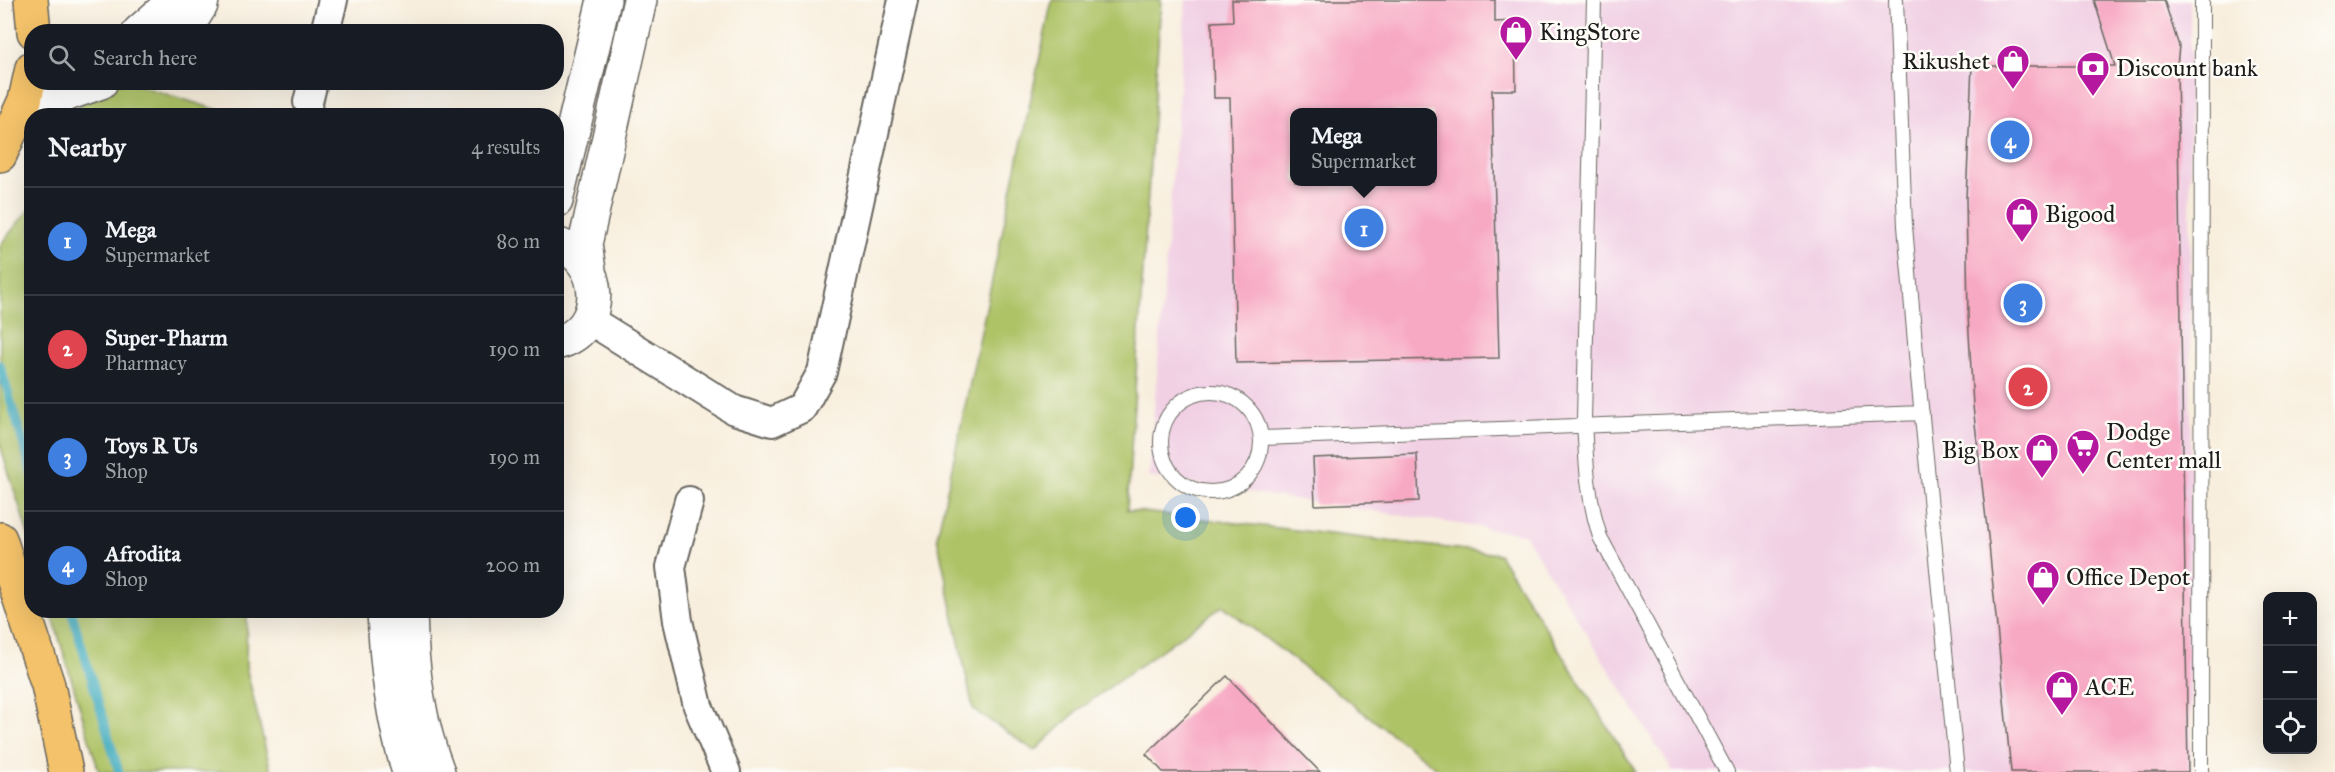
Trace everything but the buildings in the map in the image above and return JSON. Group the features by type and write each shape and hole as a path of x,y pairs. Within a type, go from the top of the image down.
{"highway":[{"path":"31,0 33,24"},
{"path":"0,155 19,116 27,90"},
{"path":"0,539 24,612"},
{"path":"26,618 48,685 66,772"}],"street":[{"path":"31,0 41,24"},
{"path":"148,24 166,8 170,0"},
{"path":"189,24 202,0"},
{"path":"328,24 333,0"},
{"path":"564,168 604,0"},
{"path":"564,339 577,332 588,319 594,303 595,286 589,270 585,244 640,0"},
{"path":"588,319 734,410 772,422 802,408 822,372 903,0"},
{"path":"37,108 78,90"},
{"path":"19,116 24,114"},
{"path":"564,246 579,256 589,270"},
{"path":"689,501 671,567 678,621 698,706 726,772"},
{"path":"385,618 390,696 409,772"},
{"path":"410,618 411,646 419,704 438,772"}],"lane":[{"path":"1594,0 1584,426 1585,466 1590,504 1600,537 1727,772"},
{"path":"1896,0 1905,226 1957,772"},
{"path":"2201,772 2202,0"},
{"path":"1212,392 1229,394 1248,407 1258,422 1262,438 1260,456 1248,477 1234,487 1217,492 1200,491 1188,487 1174,476 1164,461 1160,444 1167,417 1179,403 1194,394 1212,392"},
{"path":"1262,438 1922,413"}],"shaded area":[{"path":"1186,0 2190,0 2191,772 1673,772 1524,534 1149,477"}],"green space":[{"path":"1052,0 1161,0 1127,510 1499,554 1636,772 1442,772 1223,606 1078,710 1035,751 973,709 937,537"},
{"path":"83,90 154,90 211,108 80,108"},
{"path":"24,216 24,521 0,445 0,245"},
{"path":"53,618 247,618 246,667 271,772 99,772"}],"waterway":[{"path":"0,365 24,446"},
{"path":"73,618 119,772"}],"place":[{"name":"KingStore","path":"1516,61"},
{"name":"Rikushet","path":"2013,90"},
{"name":"Discount bank","path":"2093,97"},
{"name":"Afrodita","path":"2010,140"},
{"name":"Mega","path":"1364,228"},
{"name":"Bigood","path":"2022,243"},
{"name":"Toys R Us","path":"2023,303"},
{"name":"Super-Pharm","path":"2028,387"},
{"name":"Dodge Center mall","path":"2083,475"},
{"name":"Big Box","path":"2042,479"},
{"name":"Office Depot","path":"2043,606"},
{"name":"ACE","path":"2062,716"}]}
